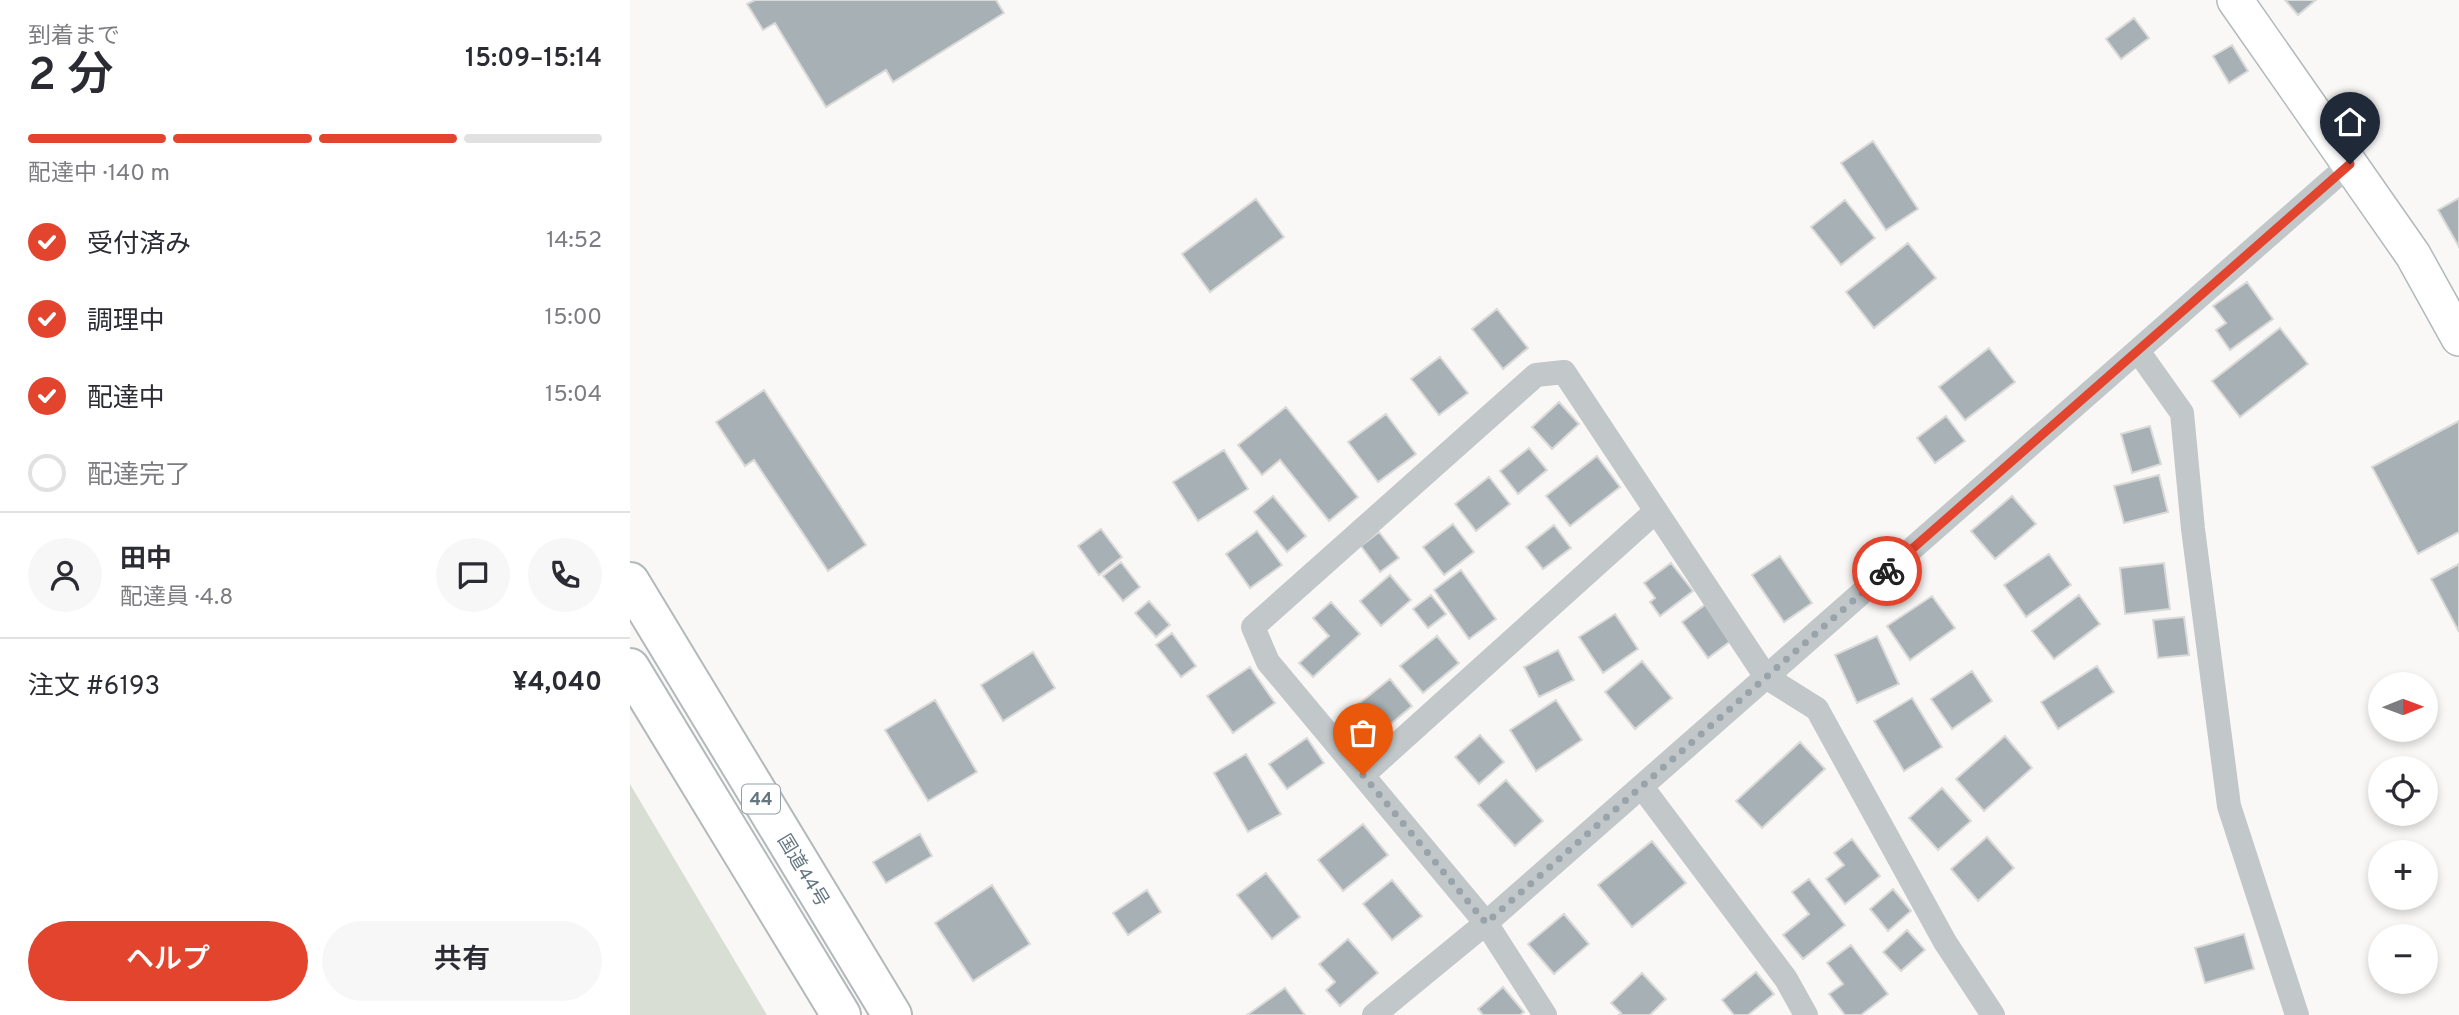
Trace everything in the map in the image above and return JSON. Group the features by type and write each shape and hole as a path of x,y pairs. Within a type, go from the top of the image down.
{"highway":[{"name":"国道44号","path":"630,582 892,1015"},
{"name":"44","path":"630,668 841,1015"}],"street":[{"path":"2235,0 2413,255 2459,338"},
{"path":"1374,1015 1486,923 1642,787 2350,164"},
{"path":"2138,351 2182,413 2193,528 2229,806 2297,1015"},
{"path":"1545,1015 1486,923 1268,662 1253,627 1536,375 1564,372 1766,677 1817,709 1945,942 1993,1015"},
{"path":"1363,775 1656,511"},
{"path":"1642,787 1786,979 1806,1015"}],"shaded area":[{"path":"630,784 767,1015 630,1015"}],"building":[{"path":"755,0 996,0 1004,13 893,82 886,70 826,107 775,23 763,30 747,4"},
{"path":"2285,0 2316,0 2298,15"},
{"path":"2134,18 2149,38 2121,59 2106,39"},
{"path":"2232,45 2248,71 2229,83 2213,56"},
{"path":"1873,141 1918,209 1886,230 1841,163"},
{"path":"2459,198 2459,247 2438,210"},
{"path":"1256,199 1284,237 1210,292 1182,254"},
{"path":"1845,200 1875,238 1841,265 1811,227"},
{"path":"1908,243 1936,278 1874,328 1846,292"},
{"path":"2247,282 2273,319 2230,350 2216,330 2226,323 2213,306"},
{"path":"1497,309 1528,348 1503,369 1472,329"},
{"path":"2280,328 2308,364 2240,417 2212,381"},
{"path":"1989,348 2015,382 1965,420 1939,387"},
{"path":"1440,357 1468,393 1439,415 1411,379"},
{"path":"764,390 866,545 828,571 754,460 745,466 716,422"},
{"path":"1559,402 1579,424 1552,449 1532,427"},
{"path":"1286,407 1358,497 1329,521 1280,460 1262,475 1238,445"},
{"path":"1386,414 1416,454 1378,482 1348,442"},
{"path":"1946,416 1965,441 1935,463 1917,438"},
{"path":"2459,421 2459,532 2418,554 2372,467"},
{"path":"2150,426 2161,464 2132,473 2121,434"},
{"path":"1529,448 1547,470 1518,494 1500,471"},
{"path":"1224,450 1248,489 1198,521 1173,482"},
{"path":"1597,456 1620,487 1570,526 1546,496"},
{"path":"2159,475 2168,512 2124,523 2114,486"},
{"path":"1489,477 1510,504 1476,531 1455,504"},
{"path":"1273,496 1306,536 1287,552 1254,512"},
{"path":"2012,496 2036,524 1995,559 1971,531"},
{"path":"1453,524 1474,552 1444,575 1423,547"},
{"path":"1554,525 1571,548 1543,569 1526,547"},
{"path":"1101,529 1122,557 1099,575 1078,546"},
{"path":"1257,531 1282,565 1250,588 1226,554"},
{"path":"1379,532 1399,558 1380,572 1361,546"},
{"path":"2049,554 2071,585 2026,617 2004,585"},
{"path":"1780,556 1812,603 1784,622 1752,575"},
{"path":"1121,562 1140,587 1123,601 1103,576"},
{"path":"1671,563 1693,591 1660,616 1650,602 1655,598 1644,583"},
{"path":"2164,563 2170,609 2125,614 2120,568"},
{"path":"2459,564 2459,632 2431,579"},
{"path":"1461,570 1496,619 1469,639 1434,590"},
{"path":"1390,575 1411,600 1381,626 1360,601"},
{"path":"1431,595 1446,614 1428,628 1413,609"},
{"path":"2079,595 2100,624 2054,659 2032,631"},
{"path":"1932,596 1955,628 1910,660 1887,626"},
{"path":"1149,601 1170,625 1156,637 1135,613"},
{"path":"1331,602 1360,634 1313,677 1299,663 1329,636 1313,618"},
{"path":"1706,604 1732,640 1708,658 1682,622"},
{"path":"1615,614 1638,649 1603,673 1579,637"},
{"path":"2184,617 2189,655 2158,658 2153,620"},
{"path":"1172,633 1196,666 1181,677 1156,645"},
{"path":"1437,636 1459,663 1423,693 1400,666"},
{"path":"1877,636 1899,684 1857,703 1835,655"},
{"path":"1558,650 1574,680 1539,697 1524,667"},
{"path":"1033,652 1055,688 1003,721 981,685"},
{"path":"1642,661 1672,698 1635,729 1605,692"},
{"path":"2097,666 2114,692 2058,729 2041,702"},
{"path":"1250,667 1275,703 1233,733 1207,696"},
{"path":"1972,671 1992,701 1952,729 1931,699"},
{"path":"1390,679 1412,706 1374,738 1351,710"},
{"path":"1912,698 1942,747 1904,771 1874,721"},
{"path":"935,700 977,772 928,801 885,730"},
{"path":"1556,700 1582,740 1536,771 1510,730"},
{"path":"1480,735 1504,762 1479,784 1455,757"},
{"path":"2005,736 2032,768 1984,811 1956,779"},
{"path":"1307,738 1324,763 1287,789 1269,764"},
{"path":"1800,742 1825,769 1762,828 1736,801"},
{"path":"1246,754 1281,814 1248,832 1214,773"},
{"path":"1506,780 1543,821 1515,846 1478,805"},
{"path":"1942,788 1971,821 1938,850 1909,818"},
{"path":"1363,824 1388,855 1343,891 1318,860"},
{"path":"920,834 932,856 886,883 873,862"},
{"path":"1987,837 2014,868 1978,901 1951,869"},
{"path":"1852,839 1880,876 1845,904 1826,879 1844,865 1834,853"},
{"path":"1652,841 1686,883 1632,927 1598,885"},
{"path":"1266,873 1300,917 1272,939 1237,895"},
{"path":"1809,879 1845,925 1803,959 1783,935 1809,914 1792,892"},
{"path":"1392,880 1422,916 1392,940 1363,904"},
{"path":"992,885 1030,944 973,981 935,923"},
{"path":"1893,889 1911,911 1888,931 1870,909"},
{"path":"1147,890 1161,912 1128,935 1113,913"},
{"path":"1564,914 1589,944 1554,974 1528,944"},
{"path":"1907,930 1925,950 1901,971 1883,952"},
{"path":"2244,934 2254,969 2205,983 2195,948"},
{"path":"1348,939 1378,973 1340,1006 1326,990 1335,982 1319,964"},
{"path":"1851,945 1888,994 1861,1015 1845,1015 1829,994 1843,984 1827,963"},
{"path":"1756,972 1774,994 1748,1015 1734,1015 1722,1000"},
{"path":"1642,973 1666,999 1650,1015 1619,1015 1621,1013 1611,1003"},
{"path":"1503,987 1524,1012 1520,1015 1483,1015 1478,1009"},
{"path":"1285,988 1305,1015 1247,1015"}],"way so far":[{"path":"1363,775 1486,923 1887,571"}],"route":[{"path":"1887,571 2350,164"}]}
